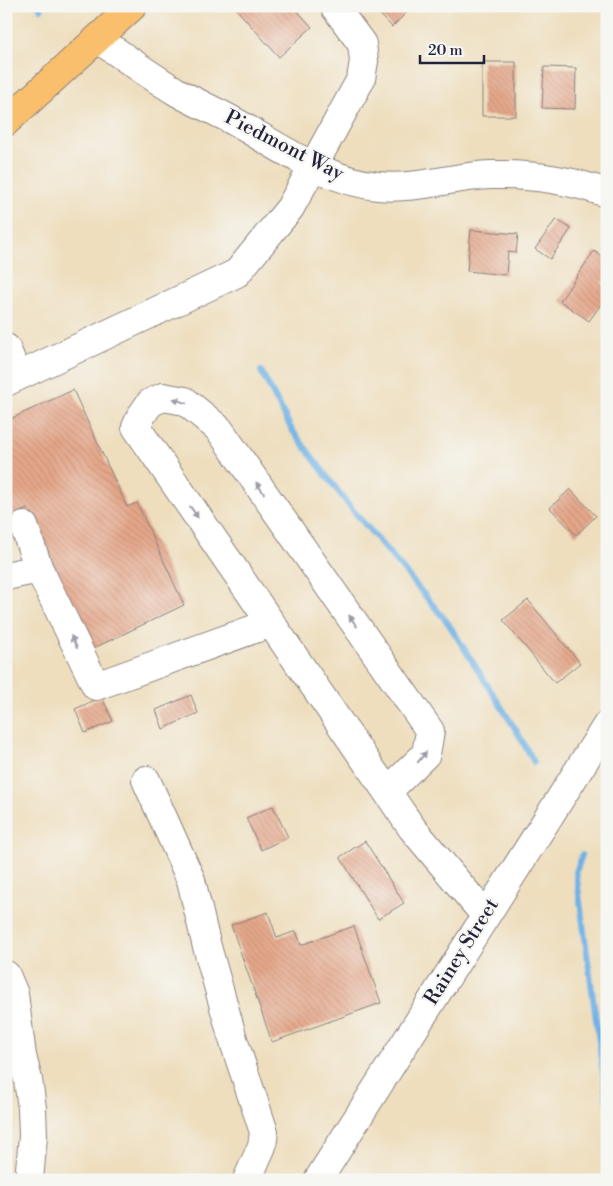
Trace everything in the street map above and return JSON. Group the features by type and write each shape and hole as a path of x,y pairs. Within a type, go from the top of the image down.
{"main road":[{"path":"7,120 133,6"}],"street":[{"path":"6,348 12,379 237,273 290,208 361,79 364,61 362,44 334,6"},
{"name":"Piedmont Way","path":"98,39 178,92 313,165 345,179 378,186 412,186 490,175 550,178 587,186 607,193"},
{"path":"388,792 426,754 430,731 219,429 185,401 163,397 150,403 136,427 412,828 485,915"},
{"path":"24,526 39,570 96,686 271,623"},
{"path":"6,576 39,570"},
{"name":"Rainey Street","path":"318,1180 607,726"},
{"path":"146,780 191,880 206,943 233,1039 264,1132 262,1146 247,1180"},
{"path":"6,975 14,994 22,1056 32,1108 33,1136 29,1180"}],"building":[{"path":"241,6 293,6 312,27 279,57 237,10"},
{"path":"372,6 413,6 392,27"},
{"path":"482,62 516,62 516,116 482,116"},
{"path":"544,67 576,68 575,109 542,108"},
{"path":"556,219 571,229 550,259 535,249"},
{"path":"471,230 518,234 516,253 508,252 506,275 467,271"},
{"path":"594,251 607,260 607,276 602,283 607,287 607,296 589,321 560,301"},
{"path":"73,390 127,507 137,503 184,605 92,649 27,509 6,519 6,421"},
{"path":"570,489 596,516 576,535 550,508"},
{"path":"528,600 580,663 555,683 503,620"},
{"path":"191,695 198,713 163,729 156,710"},
{"path":"102,697 113,721 85,733 75,709"},
{"path":"273,806 288,837 261,850 246,818"},
{"path":"365,841 404,903 378,919 340,857"},
{"path":"268,912 277,938 296,931 301,945 354,926 381,1003 272,1042 231,925"}],"waterway":[{"path":"261,371 292,430 347,503 448,623 516,730 534,762"},
{"path":"582,855 576,872 607,1101"}]}
